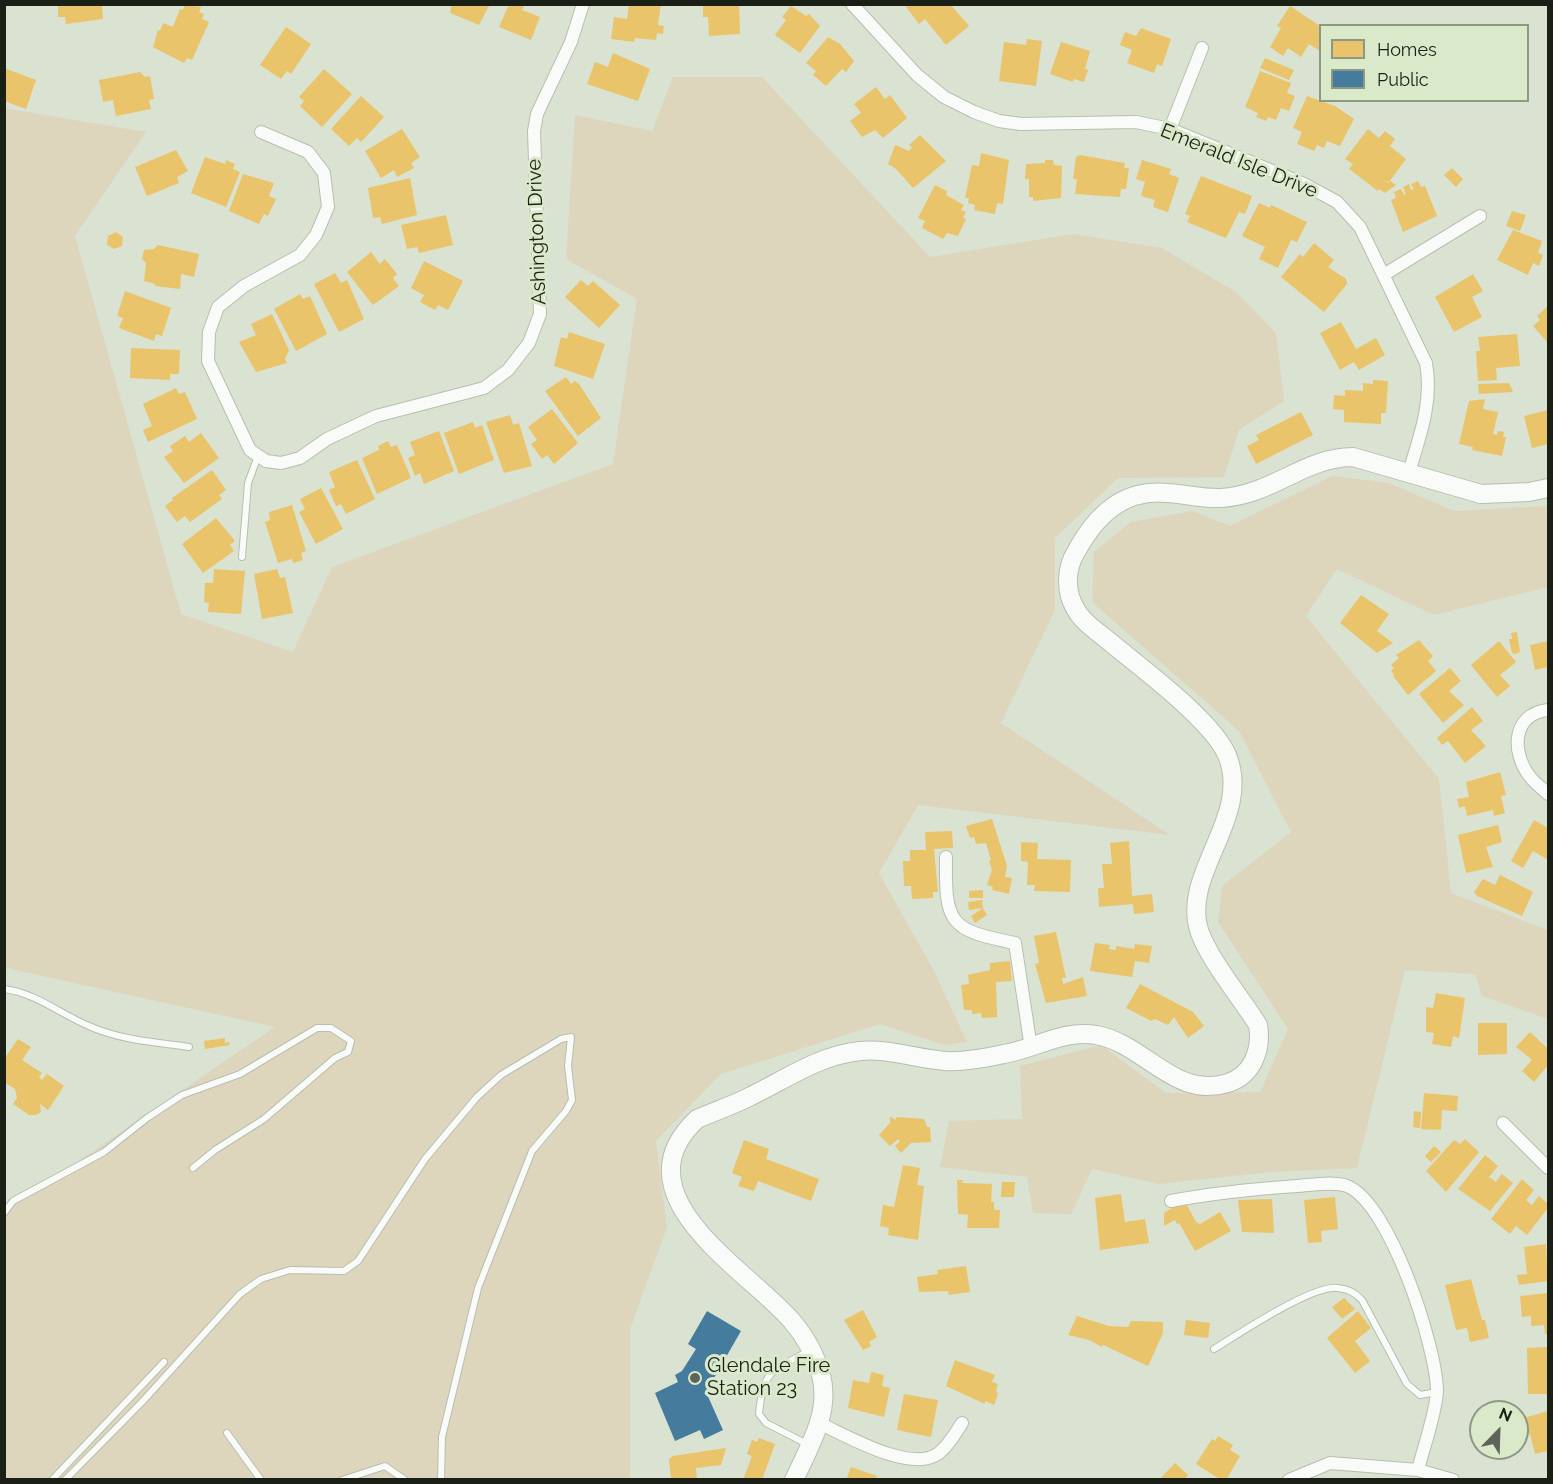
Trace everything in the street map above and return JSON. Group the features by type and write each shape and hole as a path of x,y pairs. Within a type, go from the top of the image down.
{"main road":[{"path":"794,1479 819,1424 824,1397 821,1376 811,1350 791,1320 708,1243 681,1208 672,1186 670,1169 675,1146 685,1130 697,1119 833,1056 861,1051 946,1061 1003,1054 1072,1035 1095,1034 1113,1039 1192,1086 1228,1083 1248,1070 1258,1053 1261,1040 1258,1025 1200,932 1198,909 1202,881 1211,854 1226,826 1233,784 1227,755 1219,741 1176,697 1096,631 1074,607 1069,592 1068,575 1071,560 1086,532 1107,509 1138,494 1165,492 1220,498 1242,495 1264,489 1324,459 1335,457 1353,457 1481,494 1529,492 1548,488"}],"street":[{"name":"Ashington Drive","path":"258,456 266,461 281,463 300,458 327,439 376,416 484,388 508,370 529,343 540,314 534,130 537,114 571,42 583,4"},
{"name":"Emerald Isle Drive","path":"852,4 917,75 944,97 974,112 999,121 1021,124 1136,122 1170,129 1304,184 1337,202 1360,227 1420,347 1430,382 1427,406 1409,472"},
{"path":"1170,129 1202,48"},
{"path":"258,456 250,450 208,361 209,332 218,307 244,286 300,255 316,236 328,207 324,173 308,152 261,132"},
{"path":"1384,274 1480,216"},
{"path":"1548,710 1540,711 1524,720 1517,735 1520,755 1530,777 1548,794"},
{"path":"946,856 945,898 952,917 965,930 976,935 1016,943 1031,1048"},
{"path":"1503,1123 1548,1168"},
{"path":"1171,1200 1222,1191 1319,1185 1347,1186 1368,1202 1401,1257 1432,1355 1437,1392 1418,1470"},
{"path":"819,1424 890,1455 918,1460 937,1455 949,1444 962,1423"},
{"path":"1289,1479 1330,1463 1418,1470 1453,1479"}],"lane":[{"path":"242,557 248,483 258,456"},
{"path":"4,989 31,996 89,1026 121,1037 189,1047"},
{"path":"4,1214 13,1201 104,1152 147,1118 182,1095 240,1074 317,1028 331,1028 351,1041 348,1052 335,1058 264,1119 215,1150 193,1168"},
{"path":"65,1479 142,1402 240,1294 261,1279 290,1270 344,1271 358,1261 425,1159 477,1097 501,1075 561,1039 571,1037 568,1066 572,1100 566,1111 532,1151 478,1288 442,1437 441,1479"},
{"path":"1214,1349 1312,1294 1336,1287 1353,1291 1362,1300 1407,1384 1420,1395 1437,1392"},
{"path":"810,1445 766,1423 759,1414 761,1390 770,1372 811,1350"},
{"path":"52,1479 164,1362"},
{"path":"227,1433 261,1479"},
{"path":"342,1479 385,1466 405,1479"}],"shaded area":[{"path":"673,77 762,77 930,257 1073,234 1162,248 1236,292 1276,333 1284,401 1239,430 1224,477 1118,478 1055,538 1055,610 1001,723 1170,835 918,805 879,873 934,971 967,1042 944,1045 880,1024 721,1074 656,1141 667,1227 630,1329 630,1479 5,1479 5,1211 275,1027 6,968 5,965 4,108 146,132 75,236 181,614 293,652 332,567 613,464 637,299 566,259 575,115 652,131"},
{"path":"1332,476 1389,483 1454,511 1548,506 1548,587 1434,615 1337,569 1306,616 1439,779 1451,893 1548,930 1548,1019 1482,996 1475,974 1405,970 1357,1168 1271,1172 1159,1184 1092,1169 1071,1214 1033,1213 1027,1177 940,1167 949,1121 1022,1119 1020,1066 1101,1045 1166,1093 1260,1092 1288,1029 1218,922 1222,886 1291,832 1239,731 1092,602 1094,552 1131,522 1193,511 1230,526"}],"building: Homes":[{"path":"185,4 201,7 199,12 204,14 202,19 209,22 192,60 187,58 184,63 153,47 158,30 160,31 163,23 173,27 180,9 183,10"},
{"path":"452,4 490,4 479,25 450,13"},
{"path":"509,4 525,4 522,10 540,17 531,40 499,27"},
{"path":"629,4 661,4 658,25 664,26 663,34 657,33 656,40 635,38 634,42 611,39 614,17 627,19"},
{"path":"703,4 739,4 740,34 709,36 708,17 703,17"},
{"path":"58,5 102,5 103,19 66,24 65,17 58,17"},
{"path":"909,5 951,5 969,26 946,45 925,19 919,24 906,7"},
{"path":"791,6 806,16 809,14 820,26 800,53 775,35 786,20 782,17"},
{"path":"1290,6 1319,25 1319,50 1309,44 1301,57 1288,48 1283,56 1270,47 1281,28 1277,26"},
{"path":"286,27 311,44 291,74 287,71 281,79 260,65"},
{"path":"1141,28 1171,39 1162,66 1157,64 1154,73 1127,63 1132,50 1120,45 1125,32 1136,36"},
{"path":"828,37 840,44 854,61 846,72 842,69 826,86 813,75 816,71 806,63"},
{"path":"1027,39 1042,41 1036,86 999,81 1004,42 1026,45"},
{"path":"1061,42 1090,51 1084,82 1074,79 1073,82 1050,74"},
{"path":"613,53 650,69 638,101 587,84 595,62 608,67"},
{"path":"1265,58 1294,70 1289,80 1260,68"},
{"path":"4,68 36,80 26,109 4,101"},
{"path":"324,69 352,94 322,127 300,106 304,101 299,97"},
{"path":"1260,71 1291,83 1287,93 1295,96 1289,111 1281,108 1276,120 1268,117 1266,121 1256,117 1258,113 1245,107"},
{"path":"140,72 145,77 150,76 154,99 149,100 151,109 116,116 113,100 103,102 99,80"},
{"path":"876,87 885,99 890,95 907,118 883,138 875,130 862,137 850,121 861,113 854,104"},
{"path":"361,96 384,117 361,142 357,138 349,146 331,129"},
{"path":"1307,96 1335,106 1354,119 1340,146 1327,141 1324,148 1317,145 1314,151 1297,144 1302,132 1293,128"},
{"path":"402,129 420,157 411,163 414,168 397,177 394,170 381,178 365,151"},
{"path":"1368,129 1379,138 1385,131 1395,139 1390,146 1406,159 1389,182 1396,185 1385,193 1379,189 1378,191 1349,169 1353,164 1345,159"},
{"path":"920,135 946,161 913,188 896,169 888,164 895,145 909,151 912,147 909,145"},
{"path":"176,150 188,171 177,177 179,183 147,196 135,167"},
{"path":"981,153 1009,160 1003,204 997,203 995,214 974,210 975,205 968,203 969,198 965,198 972,165 979,166"},
{"path":"1080,155 1125,163 1124,168 1129,168 1126,189 1121,189 1120,197 1075,194 1077,179 1073,179 1076,157"},
{"path":"205,157 225,164 226,160 235,164 233,169 240,172 226,207 191,193"},
{"path":"1045,160 1053,160 1054,165 1062,166 1061,198 1033,201 1033,197 1029,197 1029,179 1025,179 1026,164 1045,163"},
{"path":"1142,160 1171,169 1169,174 1179,178 1168,212 1153,207 1155,200 1141,196 1145,182 1136,179"},
{"path":"1452,168 1463,179 1456,187 1444,175"},
{"path":"243,174 274,183 269,196 276,199 268,216 264,214 259,224 229,211"},
{"path":"1201,176 1252,196 1245,214 1239,212 1226,238 1187,222 1190,216 1185,214"},
{"path":"410,178 417,215 382,224 380,217 373,218 368,188"},
{"path":"1418,181 1421,187 1425,186 1437,216 1403,232 1391,200 1396,198 1394,192 1401,189 1404,195 1406,194 1403,187 1409,184 1411,190 1414,189 1411,184"},
{"path":"935,185 947,191 946,195 964,205 961,210 966,212 963,218 966,219 958,236 947,233 943,239 922,228 925,221 918,218"},
{"path":"1259,203 1270,208 1271,205 1307,222 1297,242 1291,240 1278,268 1259,259 1265,247 1242,236"},
{"path":"1512,211 1526,215 1520,231 1506,226"},
{"path":"446,215 453,245 419,253 417,247 407,249 401,225"},
{"path":"1513,230 1542,241 1538,253 1543,255 1539,266 1533,263 1528,275 1497,260"},
{"path":"116,232 123,237 122,246 114,249 107,245 108,236"},
{"path":"1314,243 1334,260 1328,267 1346,279 1347,284 1324,312 1281,277 1300,254 1303,257"},
{"path":"158,245 199,254 194,277 181,274 180,289 155,286 155,284 144,281 146,263 142,259 144,250 154,249"},
{"path":"371,252 380,264 385,259 397,274 393,278 399,286 373,305 347,272"},
{"path":"424,261 463,281 448,310 438,305 435,310 420,302 424,295 411,288"},
{"path":"335,273 341,283 347,280 364,319 339,332 314,284"},
{"path":"1473,274 1483,291 1472,297 1482,317 1454,332 1435,297"},
{"path":"581,280 588,286 593,281 620,305 599,328 565,297"},
{"path":"125,291 171,308 162,336 156,334 154,341 119,328 123,318 117,316"},
{"path":"300,294 303,299 310,296 327,334 296,351 274,309"},
{"path":"1548,306 1548,343 1533,326 1540,320 1537,316"},
{"path":"272,314 289,350 285,359 287,363 256,372 239,342 256,335 251,324"},
{"path":"1341,322 1356,349 1376,338 1385,355 1359,370 1354,362 1340,370 1320,333"},
{"path":"569,332 605,344 593,379 554,366 561,337 567,339"},
{"path":"1517,334 1520,366 1496,368 1497,380 1478,381 1476,351 1480,351 1478,337"},
{"path":"131,348 180,350 179,374 170,374 170,380 130,378"},
{"path":"566,377 571,384 575,381 579,384 601,418 578,436 545,391"},
{"path":"1373,380 1388,381 1386,413 1381,413 1381,424 1344,422 1344,410 1333,409 1334,395 1345,396 1345,390 1363,391 1363,383 1373,384"},
{"path":"1509,383 1513,392 1479,394 1478,384"},
{"path":"176,388 179,394 185,392 197,419 148,442 143,430 152,426 143,404"},
{"path":"1485,399 1483,409 1498,412 1493,434 1497,435 1498,431 1504,432 1503,437 1506,437 1502,456 1472,450 1473,447 1459,444 1469,401"},
{"path":"552,409 578,443 554,464 547,455 542,459 531,444 537,440 528,427"},
{"path":"1548,410 1548,444 1532,448 1524,416"},
{"path":"1301,412 1313,435 1256,464 1247,446 1259,440 1256,435"},
{"path":"510,415 513,425 519,423 532,466 504,473 486,422"},
{"path":"473,422 475,428 482,425 494,460 459,474 444,433"},
{"path":"439,431 454,471 424,484 420,473 415,476 408,458 415,455 410,442"},
{"path":"201,433 219,458 184,483 164,457 173,451 170,446 185,436 189,442"},
{"path":"388,441 391,447 397,445 411,478 377,494 362,458 379,450 378,446"},
{"path":"357,460 375,499 346,514 341,504 336,506 329,490 335,487 329,472"},
{"path":"212,470 226,490 219,495 222,499 190,522 185,516 177,522 165,506 173,500 172,498"},
{"path":"321,488 343,529 316,544 299,512 305,509 300,499"},
{"path":"292,505 306,551 301,553 303,560 293,563 292,559 278,563 265,522 270,520 269,512"},
{"path":"216,518 235,541 230,545 234,551 203,573 182,544"},
{"path":"214,569 245,571 241,614 208,612 209,603 204,602 205,583 213,583"},
{"path":"277,569 280,578 285,577 293,613 262,619 254,574"},
{"path":"1361,595 1389,614 1377,631 1393,643 1377,653 1340,623"},
{"path":"1517,632 1520,652 1515,654 1512,653 1509,639 1512,639 1511,633"},
{"path":"1419,640 1433,656 1428,661 1436,671 1408,695 1393,676 1391,671 1394,668 1391,665 1399,658 1396,655"},
{"path":"1499,641 1516,662 1500,675 1510,686 1497,697 1471,665"},
{"path":"1548,641 1548,667 1535,670 1530,645"},
{"path":"1450,668 1461,681 1449,691 1464,705 1443,723 1419,694"},
{"path":"1472,707 1483,721 1471,730 1486,746 1465,763 1448,741 1442,745 1437,738"},
{"path":"1500,772 1506,795 1501,796 1505,813 1494,816 1493,810 1467,816 1465,806 1459,808 1457,799 1469,797 1466,782"},
{"path":"992,819 1007,866 1005,877 1012,878 1009,894 992,890 993,887 987,885 992,870 986,843 976,844 974,837 970,838 966,826"},
{"path":"1534,820 1548,828 1548,860 1533,851 1523,868 1511,861"},
{"path":"1498,825 1502,842 1486,847 1493,867 1466,873 1458,835"},
{"path":"952,831 953,848 934,849 938,892 933,892 933,898 912,899 911,886 904,886 903,861 910,861 910,850 926,850 925,832"},
{"path":"1129,841 1132,896 1152,894 1154,912 1134,914 1133,904 1099,907 1098,888 1104,888 1102,864 1112,864 1110,843"},
{"path":"1021,842 1038,843 1037,859 1071,860 1070,892 1034,891 1035,885 1027,885 1028,862 1021,861"},
{"path":"1500,875 1533,892 1522,916 1477,896 1474,892 1483,879 1495,885"},
{"path":"983,890 983,898 969,898 969,891"},
{"path":"982,900 983,908 969,910 968,902"},
{"path":"983,908 987,915 975,923 971,916"},
{"path":"1056,932 1066,978 1062,978 1063,984 1083,977 1087,996 1046,1003 1035,964 1039,963 1034,936"},
{"path":"1095,943 1110,945 1109,949 1116,950 1116,946 1134,949 1135,944 1152,946 1149,963 1135,961 1132,977 1090,971"},
{"path":"1010,961 1012,981 996,982 997,1017 982,1018 981,1013 972,1014 972,1010 964,1010 961,985 969,984 968,975 990,970 990,963"},
{"path":"1140,984 1193,1012 1204,1026 1188,1038 1174,1017 1168,1025 1155,1019 1151,1021 1126,1008"},
{"path":"1436,993 1465,998 1459,1038 1453,1036 1451,1047 1432,1044 1434,1033 1426,1032 1426,1007 1433,1008"},
{"path":"1478,1023 1507,1023 1507,1054 1478,1055"},
{"path":"1530,1032 1548,1049 1548,1065 1534,1082 1522,1071 1532,1060 1516,1047"},
{"path":"225,1038 225,1043 229,1042 230,1045 205,1049 204,1041"},
{"path":"18,1039 31,1047 22,1060 42,1073 39,1077 42,1080 47,1074 64,1086 48,1110 40,1104 41,1112 36,1115 29,1115 13,1104 17,1098 15,1089 4,1082 4,1059"},
{"path":"1424,1093 1458,1096 1457,1111 1442,1110 1441,1130 1421,1129"},
{"path":"1414,1111 1421,1112 1420,1128 1413,1127"},
{"path":"890,1116 895,1120 897,1117 924,1119 927,1127 930,1127 931,1142 911,1143 901,1153 895,1146 900,1141 898,1139 890,1146 879,1135 890,1123"},
{"path":"1465,1139 1479,1152 1446,1192 1426,1171 1454,1140 1460,1144"},
{"path":"744,1140 769,1149 766,1159 819,1179 811,1201 758,1181 754,1191 738,1186 742,1177 732,1173"},
{"path":"1434,1146 1441,1152 1431,1162 1425,1156"},
{"path":"1485,1155 1498,1166 1489,1177 1496,1182 1502,1174 1513,1183 1490,1211 1458,1189"},
{"path":"903,1165 920,1168 917,1185 924,1186 918,1240 888,1235 889,1228 880,1226 883,1205 894,1207"},
{"path":"1522,1179 1534,1190 1526,1200 1532,1205 1539,1196 1548,1204 1548,1208 1527,1235 1516,1226 1510,1234 1491,1219"},
{"path":"957,1180 963,1180 962,1183 992,1184 991,1202 994,1202 994,1210 1000,1210 999,1228 967,1228 968,1215 958,1214"},
{"path":"1002,1182 1015,1182 1014,1197 1001,1197"},
{"path":"1121,1194 1125,1222 1145,1219 1149,1243 1100,1250 1095,1198"},
{"path":"1335,1197 1338,1229 1321,1231 1322,1242 1308,1243 1304,1200"},
{"path":"1272,1199 1274,1233 1242,1232 1238,1200"},
{"path":"1184,1200 1196,1222 1200,1224 1220,1212 1231,1231 1195,1251 1179,1223 1177,1224 1175,1220 1164,1226 1164,1213"},
{"path":"1546,1244 1548,1281 1519,1285 1517,1275 1527,1274 1524,1247"},
{"path":"966,1266 970,1292 949,1295 948,1291 919,1292 917,1277 938,1274 937,1270"},
{"path":"1471,1279 1489,1338 1470,1342 1467,1328 1456,1330 1445,1285"},
{"path":"1548,1293 1548,1334 1545,1334 1544,1325 1531,1326 1531,1316 1522,1317 1520,1296"},
{"path":"1344,1298 1355,1309 1342,1319 1332,1307"},
{"path":"863,1310 877,1337 869,1342 871,1346 863,1350 844,1320"},
{"path":"1358,1311 1371,1328 1355,1341 1370,1361 1355,1373 1327,1338"},
{"path":"1077,1316 1109,1326 1128,1327 1131,1321 1163,1322 1163,1333 1148,1366 1103,1345 1102,1347 1089,1340 1068,1335"},
{"path":"1186,1320 1210,1323 1208,1338 1184,1335"},
{"path":"1548,1347 1548,1394 1528,1394 1527,1348"},
{"path":"955,1360 995,1375 992,1382 998,1384 996,1390 998,1394 994,1405 985,1401 985,1404 946,1386"},
{"path":"871,1372 884,1375 882,1386 890,1388 884,1417 848,1408 853,1380 869,1383"},
{"path":"904,1394 938,1400 931,1437 897,1430"},
{"path":"1548,1411 1548,1451 1535,1454 1529,1434 1529,1417"},
{"path":"1218,1436 1233,1445 1230,1450 1240,1456 1226,1480 1221,1480 1196,1464 1212,1439 1215,1441"},
{"path":"759,1438 775,1444 762,1480 743,1480 752,1456 747,1454 752,1440 757,1442"},
{"path":"726,1448 721,1465 696,1468 697,1480 671,1480 669,1459 673,1456"},
{"path":"1175,1463 1188,1475 1185,1480 1159,1480"},
{"path":"851,1467 877,1476 875,1480 846,1480"}],"building: Public":[{"name":"Glendale Fire Station 23","path":"707,1311 741,1331 706,1392 723,1430 704,1439 700,1430 675,1441 655,1393 678,1382 675,1375 682,1371 696,1349 688,1344"}],"place":[{"name":"Glendale Fire Station 23","path":"695,1378"}]}
